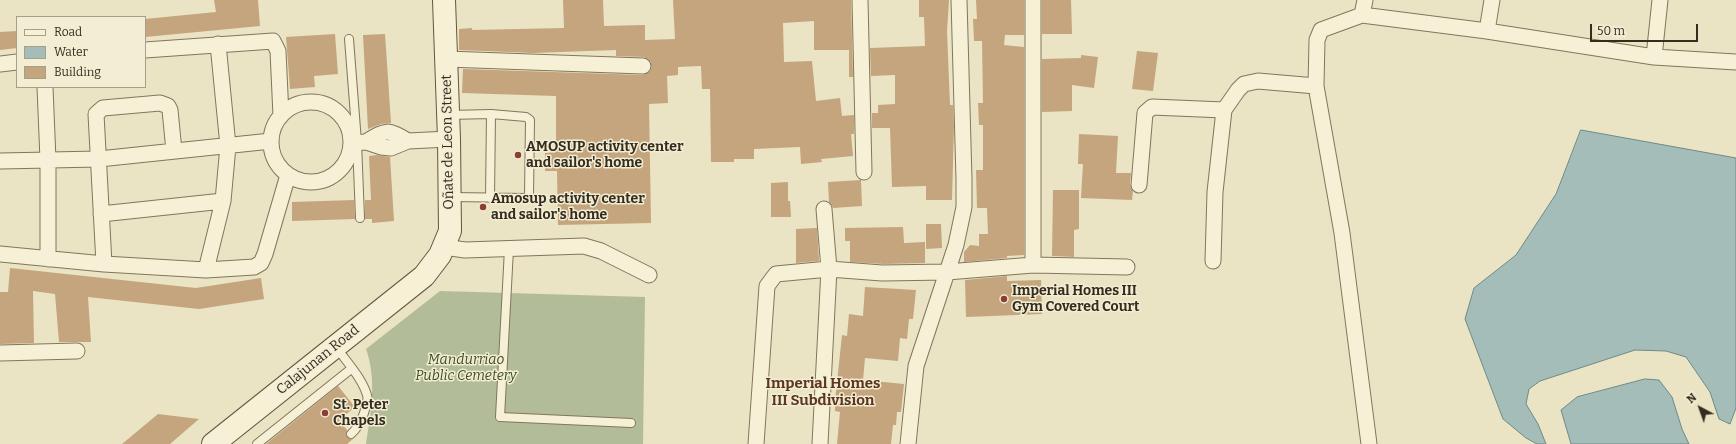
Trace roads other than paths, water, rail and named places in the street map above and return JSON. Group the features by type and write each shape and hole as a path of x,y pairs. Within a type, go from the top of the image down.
{"main road":[{"name":"Oñate de Leon Street","path":"424,276 440,255 450,231 451,197 444,0"},
{"name":"Calajunan Road","path":"219,442 424,276"}],"street":[{"path":"860,0 864,172"},
{"path":"908,444 916,366 956,245 964,207 959,0"},
{"path":"1033,0 1033,265"},
{"path":"1362,15 1365,0"},
{"path":"1488,31 1492,0"},
{"path":"1654,56 1660,0"},
{"path":"1369,444 1342,232 1316,86 1317,40 1322,30 1362,15 1488,31 1654,56 1736,62"},
{"path":"146,50 273,41 276,44 281,116"},
{"path":"206,270 223,201 228,146 218,44"},
{"path":"446,60 643,66"},
{"path":"0,64 16,62"},
{"path":"1213,261 1215,192 1224,110 1244,84 1258,81 1316,86"},
{"path":"45,88 48,160 48,259"},
{"path":"358,143 344,118 333,108 320,103 306,102 292,107 281,116 274,128 271,141 273,154 278,166 288,175 298,180 310,182 322,181 333,176 342,168 358,143 381,133 391,131 408,141 449,139"},
{"path":"104,264 96,114 103,108 160,103 168,106 174,151"},
{"path":"1139,185 1145,113 1148,109 1152,107 1224,110"},
{"path":"0,161 99,159 271,141"},
{"path":"0,254 104,264 206,270 254,267 261,263 265,254 288,175"},
{"path":"101,214 223,201"},
{"path":"820,444 829,269 824,209"},
{"path":"444,247 464,250 584,246 601,251 649,275"},
{"path":"756,444 767,286 776,274 829,269 882,273 947,272 1033,265 1127,267"},
{"path":"0,353 77,351"}],"lane":[{"path":"349,39 358,143 360,218"},
{"path":"490,198 491,114"},
{"path":"448,115 491,114 526,117 530,120 529,196 525,198 451,197"},
{"path":"509,249 500,417 631,423"},
{"path":"336,346 367,396 367,404 361,422 357,429 351,434"},
{"path":"257,444 351,369"}],"water":[{"path":"1581,130 1736,158 1736,408 1730,424 1719,419 1710,392 1686,357 1666,351 1635,350 1540,381 1529,389 1526,404 1538,424 1546,444 1537,444 1526,438 1503,419 1465,319 1474,288 1516,255 1556,194"},
{"path":"1645,379 1659,380 1672,397 1682,429 1689,444 1571,444 1561,410 1577,397"}],"place":[{"name":"AMOSUP activity center and sailor's home","path":"518,155"},
{"name":"Amosup activity center and sailor's home","path":"483,207"},
{"name":"Imperial Homes III Gym Covered Court","path":"1004,299"},
{"name":"St. Peter Chapels","path":"325,413"}],"district":[{"name":"Imperial Homes III Subdivision","path":"823,392"}],"park label":[{"name":"Mandurriao Public Cemetery","path":"466,368"}]}
